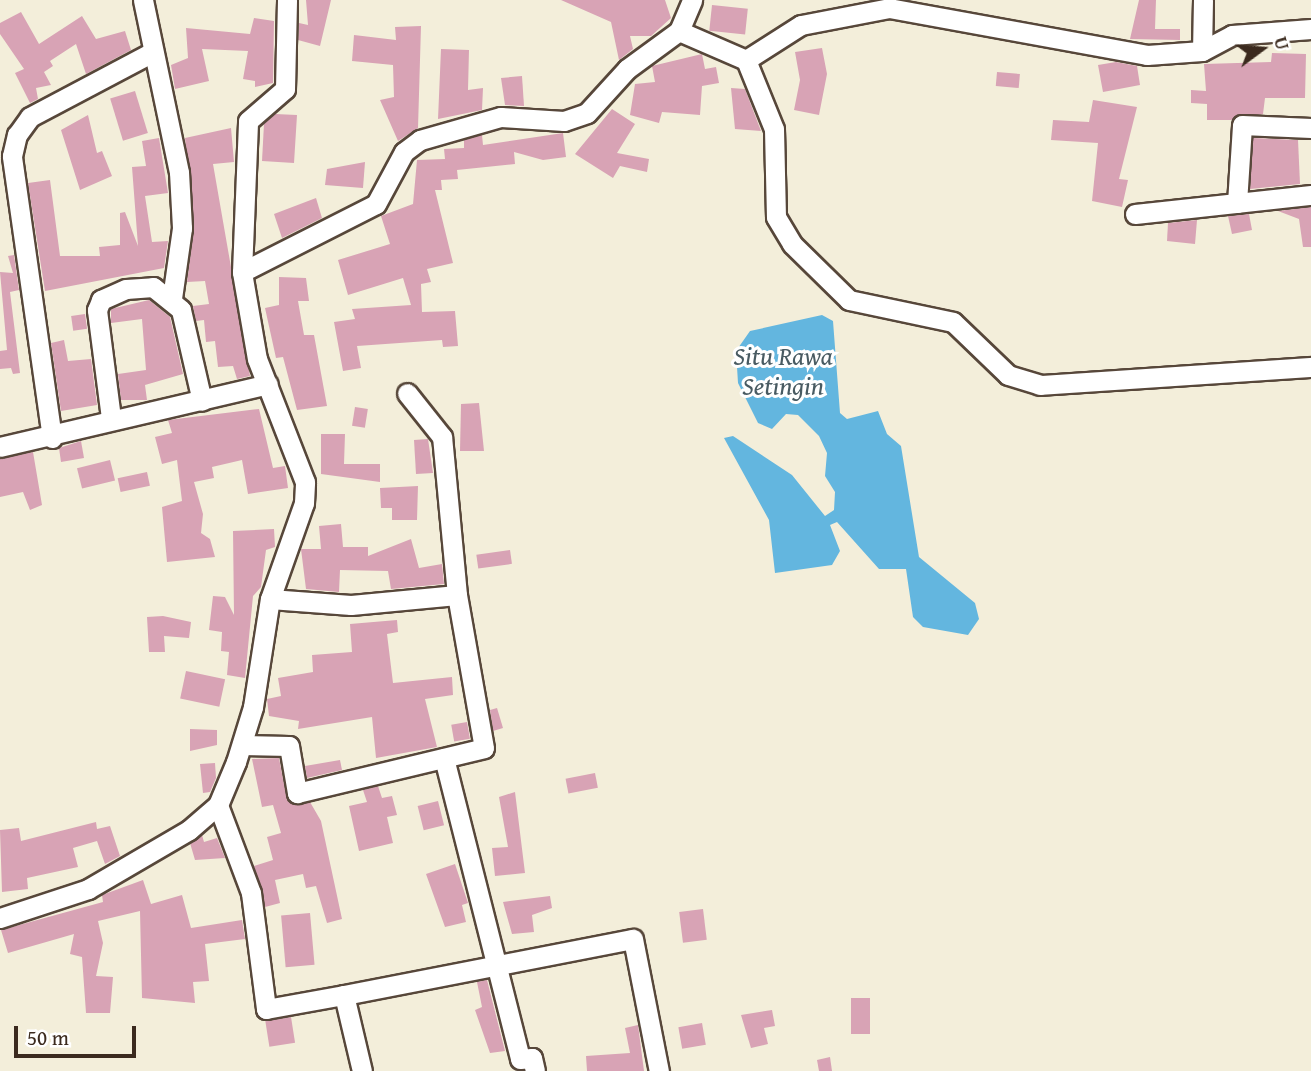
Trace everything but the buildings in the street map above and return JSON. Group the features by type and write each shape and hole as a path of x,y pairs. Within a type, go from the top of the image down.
{"street":[{"path":"143,0 182,200 172,298"},
{"path":"0,918 118,875 218,805 242,745 270,599 304,503 305,482 268,384 243,272 241,189 248,121 285,89 287,0"},
{"path":"243,272 376,204 404,152 420,140 501,117 576,118 679,31 692,0"},
{"path":"1202,51 1203,0"},
{"path":"746,60 801,25 889,8 1147,55 1202,51 1232,36 1311,29"},
{"path":"679,31 746,60 774,129 776,217 792,244 849,300 953,321 1008,374 1040,385 1311,367"},
{"path":"52,438 12,156 17,135 30,117 153,52"},
{"path":"1237,203 1242,125 1311,128"},
{"path":"1135,214 1311,195"},
{"path":"111,418 101,300 153,287 172,298 181,310 202,401"},
{"path":"0,447 52,438 111,418 202,401 268,384"},
{"path":"242,745 289,746 297,793 485,746 457,595 442,437 407,393"},
{"path":"270,599 351,605 457,595"},
{"path":"444,758 520,1059 532,1058 535,1071"},
{"path":"218,805 251,894 266,1009 633,939 659,1071"},
{"path":"344,995 362,1071"}],"water":[{"name":"Situ Rawa Setingin","path":"822,315 833,321 840,413 847,419 878,411 887,434 901,446 919,557 975,603 979,619 968,635 923,627 913,617 906,569 879,569 837,522 830,525 840,551 832,565 775,573 769,520 724,438 733,436 792,475 825,516 834,510 835,492 825,476 827,453 819,436 798,415 786,414 772,429 758,423 738,383 736,351 750,331"}]}
